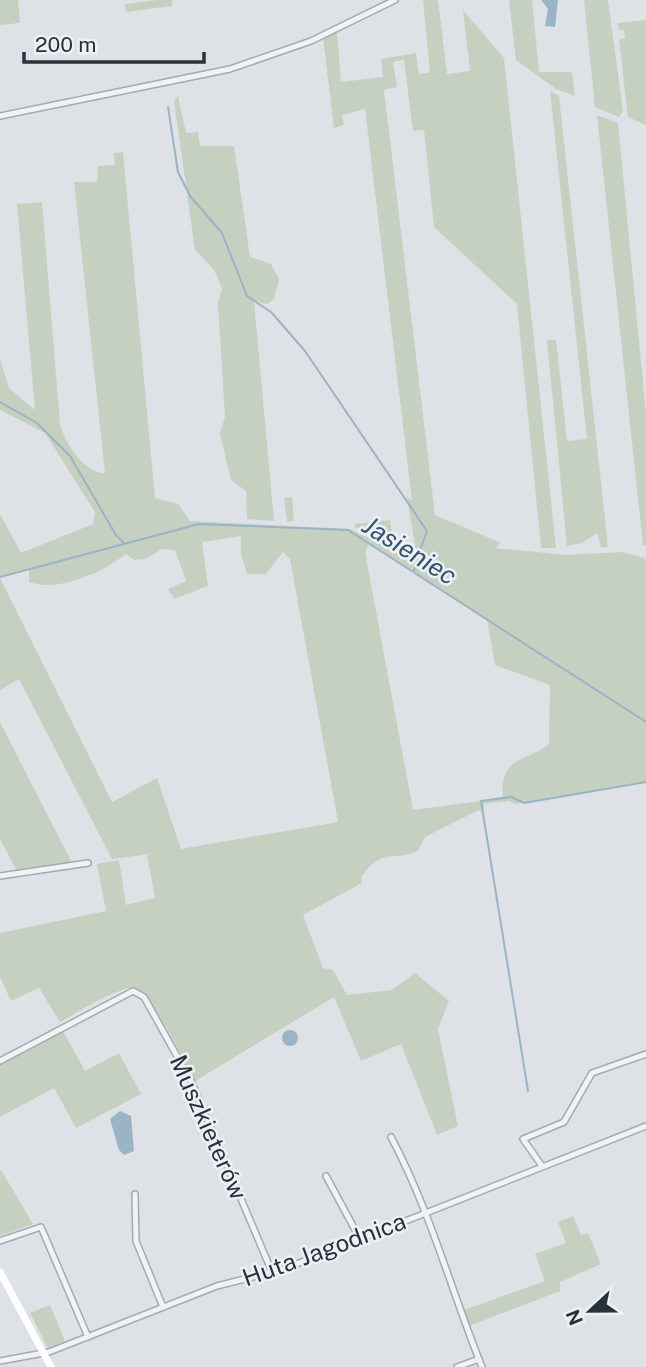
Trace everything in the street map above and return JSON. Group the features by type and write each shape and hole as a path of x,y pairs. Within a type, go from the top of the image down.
{"street":[{"path":"0,116 230,69 298,46 395,0"},
{"path":"0,876 88,863"},
{"name":"Muszkieterów","path":"0,1061 133,991 144,997 192,1083 272,1272"},
{"path":"542,1166 523,1139 564,1122 592,1073 646,1054"},
{"name":"Huta Jagodnica","path":"0,1361 44,1354 225,1283 272,1272 646,1126"},
{"path":"391,1137 426,1212 482,1367"},
{"path":"326,1176 360,1239"},
{"path":"135,1194 136,1241 163,1307"},
{"path":"0,1241 41,1227 88,1337"},
{"path":"0,1272 51,1367"},
{"path":"457,1367 479,1359"}],"green space":[{"path":"0,0 18,0 20,23 0,25"},
{"path":"172,0 172,6 126,12 125,4"},
{"path":"423,0 438,0 447,74 470,71 463,10 504,58 556,548 541,548 517,304 434,227 424,130 413,131 404,60 393,62 397,87 384,90 435,515 501,543 495,548 567,555 622,552 645,558 646,563 646,782 515,804 509,801 484,804 483,814 479,810 425,837 418,851 382,858 361,877 362,883 303,915 323,968 333,970 347,995 392,990 415,973 449,1001 438,1029 458,1126 437,1135 401,1044 361,1061 334,997 195,1081 158,1013 140,991 133,988 116,992 60,1022 39,988 11,1001 0,977 0,933 106,911 97,864 119,860 126,905 155,898 147,855 158,853 112,859 19,679 0,690 0,578 112,802 157,778 181,849 338,822 290,559 283,552 266,574 247,574 241,554 241,536 202,542 208,586 174,599 168,589 186,581 175,550 162,549 146,559 134,560 126,554 93,574 66,583 41,585 29,582 29,569 0,577 0,514 21,553 93,524 95,512 45,433 0,410 0,359 9,388 35,410 17,204 42,202 60,424 71,448 83,463 97,472 105,473 74,182 97,182 98,166 115,165 114,153 123,152 155,498 178,504 190,521 350,529 416,552 407,497 412,500 365,109 342,115 344,125 334,128 323,38 337,31 341,82 383,77 381,59 416,53 419,74 430,72","holes":["369,544 487,619 495,665 550,685 549,744 510,767 505,774 503,798 413,810 365,552"]},
{"path":"509,0 532,0 539,72 572,72 575,96 556,89 516,60"},
{"path":"584,0 608,0 623,111 619,117 595,107"},
{"path":"646,20 646,125 628,117 619,40 625,38 624,30 619,30 617,23"},
{"path":"550,91 559,96 608,547 601,547 597,533 582,543 567,546 547,340 556,340 567,441 587,439"},
{"path":"178,96 186,133 198,132 200,146 234,146 250,257 271,264 279,279 274,299 267,304 254,301 274,521 247,519 246,491 231,480 220,434 225,417 218,304 222,288 214,270 195,250 174,101"},
{"path":"597,115 618,123 646,414 646,545 643,545"},
{"path":"292,497 294,521 287,522 284,498"},
{"path":"390,520 393,542 355,527 355,524"},
{"path":"0,722 73,865 18,873 0,839"},
{"path":"63,1031 85,1071 119,1053 141,1094 76,1128 54,1088 0,1117 0,1065"},
{"path":"0,1171 33,1224 0,1236"},
{"path":"573,1216 581,1235 588,1233 601,1264 560,1282 560,1291 469,1326 464,1310 545,1281 535,1254 566,1243 558,1222"},
{"path":"50,1305 65,1341 48,1348 30,1313"}],"water":[{"path":"541,0 558,0 555,27 545,26 548,9"},
{"path":"290,1030 296,1032 296,1044 290,1046 284,1044 282,1038 284,1032"},
{"path":"120,1111 131,1116 134,1151 124,1155 119,1150 110,1119"}],"waterway":[{"path":"168,107 178,172 190,196 222,233 247,296 271,312 305,351 427,531 420,550"},
{"path":"0,402 37,423 70,456 116,535 124,543"},
{"name":"Jasieniec","path":"0,577 199,524 348,530 646,722"},
{"path":"414,571 418,554"},
{"path":"528,1091 481,801 511,797 524,803 646,782"}]}
